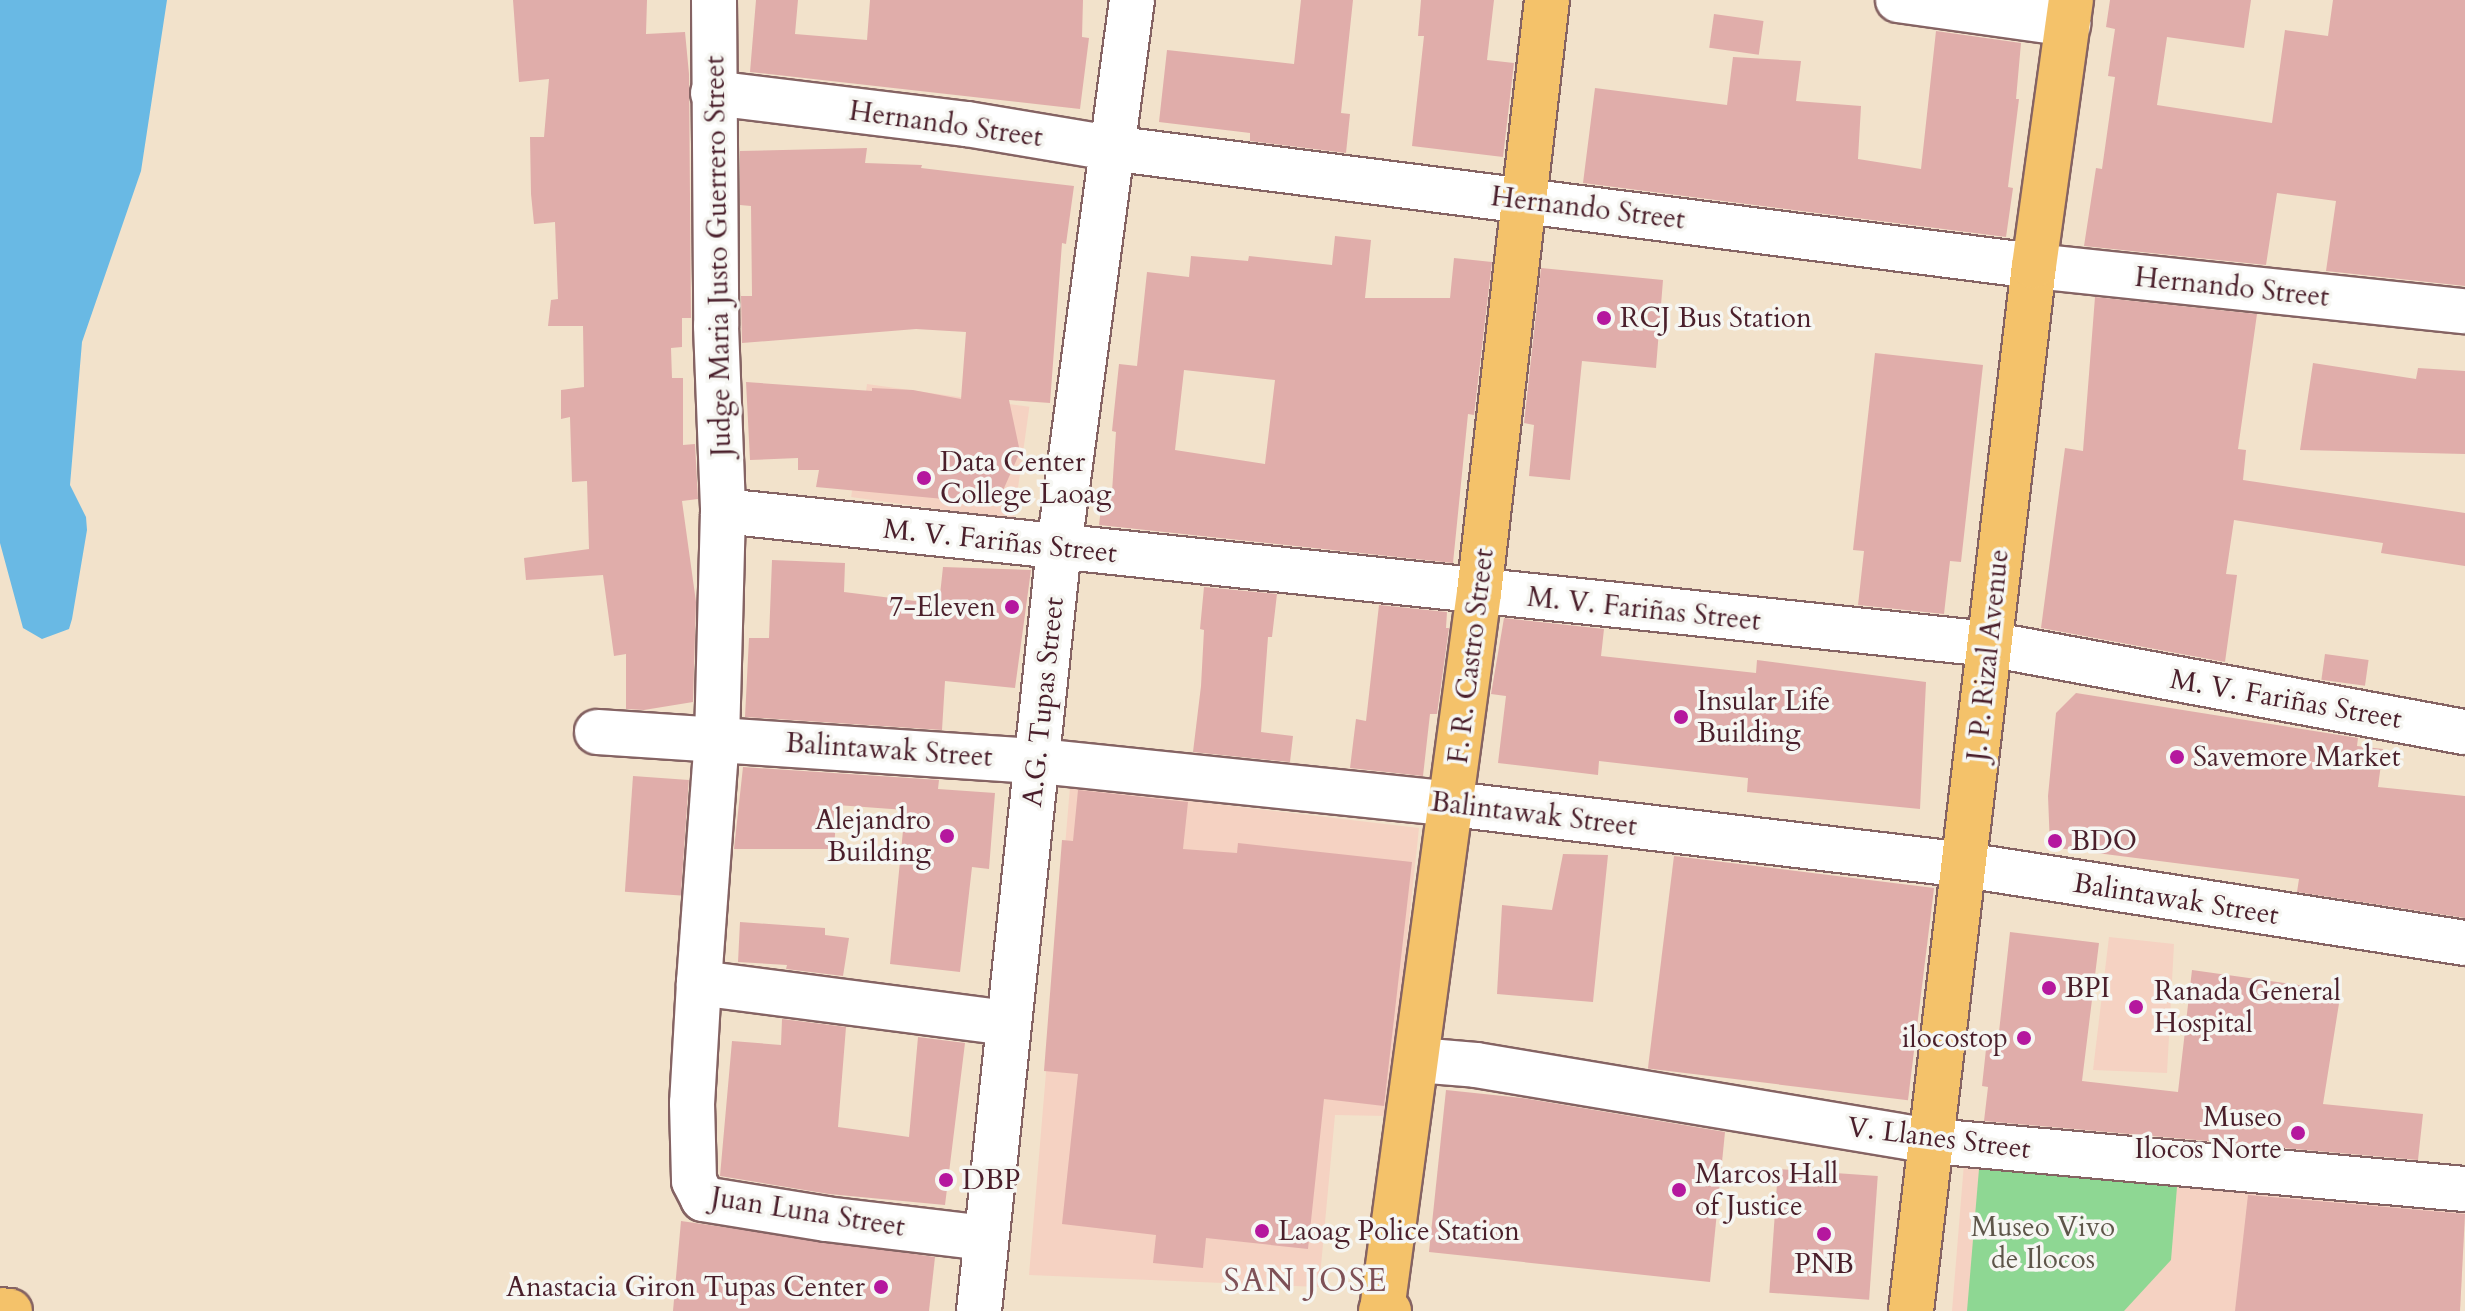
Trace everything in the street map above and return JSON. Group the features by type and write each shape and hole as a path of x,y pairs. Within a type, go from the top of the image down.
{"main road":[{"name":"F. R. Castro Street","path":"1382,1311 1479,593 1547,0"},
{"name":"J. P. Rizal Avenue","path":"1911,1311 2034,266 2069,12"},
{"path":"0,1310 10,1311"},
{"path":"1382,1311 1389,1311"}],"street":[{"name":"Judge Maria Justo Guerrero Street","path":"699,983 717,737 723,511 716,326 714,0"},
{"name":"A.G. Tupas Street","path":"979,1311 1059,547 1132,0"},
{"path":"1898,0 2069,12"},
{"name":"Hernando Street","path":"713,93 967,124 1110,148 2034,266 2465,311"},
{"name":"M. V. Fariñas Street","path":"723,511 1479,593 1989,644 2465,732"},
{"name":"Balintawak Street","path":"597,732 717,737 1038,761 1452,804 1965,865 2465,943"},
{"path":"699,983 1008,1023"},
{"name":"Juan Luna Street","path":"699,983 692,1103 694,1181 703,1199 826,1219 986,1238"},
{"name":"V. Llanes Street","path":"1417,1060 1476,1065 1932,1141 2465,1189"}],"shaded area":[{"path":"867,384 1029,407 1014,520 851,497"},
{"path":"1070,787 1419,828 1388,1116 1335,1115 1319,1287 1029,1275"},
{"name":"Ranada General Hospital","path":"2109,937 2174,944 2167,1073 2093,1070"},
{"path":"1965,1151 2465,1211 2460,1311 1952,1311"}],"green space":[{"name":"Museo Vivo de Ilocos","path":"1979,1169 2177,1187 2171,1260 2124,1311 1967,1311"}],"water":[{"path":"0,0 167,0 141,171 82,342 70,485 86,517 87,530 72,619 69,629 42,639 23,628 0,543"}],"building":[{"path":"513,0 647,0 646,34 685,32 689,74 691,318 682,318 682,347 671,348 672,378 683,378 683,445 695,444 698,499 682,501 696,602 693,702 644,710 626,709 626,654 614,656 603,575 526,580 524,558 589,549 587,481 572,482 570,417 561,419 561,390 584,387 583,326 548,326 551,300 558,299 555,222 534,224 531,194 530,137 544,137 549,79 519,82"},
{"path":"756,0 798,0 795,34 867,40 870,0 1083,0 1082,37 1089,38 1080,109 750,72"},
{"path":"1301,0 1353,0 1341,113 1350,114 1346,153 1250,141 1250,133 1159,122 1167,50 1294,64"},
{"path":"1421,0 1494,0 1487,60 1514,63 1503,157 1412,146 1424,36 1418,36"},
{"path":"2110,0 2251,0 2244,48 2167,37 2157,105 2272,123 2285,30 2328,36 2333,0 2465,0 2465,286 2326,271 2336,201 2277,193 2266,265 2084,246 2096,168 2102,169 2115,77 2108,76 2115,29 2106,27"},
{"path":"1714,14 1764,21 1759,55 1709,48"},
{"path":"1936,31 2021,43 2016,99 2019,99 2008,187 2013,188 2006,237 1583,183 1595,88 1727,105 1733,57 1801,61 1796,101 1861,106 1858,159 1921,169"},
{"path":"867,148 865,163 922,165 921,168 1074,186 1066,244 1062,243 1050,403 1009,400 1020,452 997,504 816,487 819,470 798,470 798,458 750,460 746,382 872,391 872,388 913,390 961,399 966,332 916,329 742,343 741,296 752,296 751,206 740,205 740,151"},
{"path":"1335,236 1371,240 1365,298 1450,298 1454,258 1492,262 1474,415 1468,414 1453,563 1099,525 1103,491 1112,492 1116,432 1112,431 1119,364 1137,366 1147,272 1189,277 1191,256 1248,261 1249,256 1332,265","holes":["1184,370 1275,380 1265,464 1175,450"]},
{"path":"1541,268 1663,280 1656,368 1582,361 1570,480 1529,476 1534,425 1524,423"},
{"path":"2095,297 2257,314 2238,449 2246,450 2243,480 2465,513 2465,566 2381,553 2383,543 2234,520 2226,574 2237,575 2225,662 2041,628 2065,448 2083,451"},
{"path":"1875,353 1983,365 1961,562 1950,561 1944,614 1858,605 1864,551 1853,550"},
{"path":"2313,363 2416,379 2418,368 2465,371 2465,454 2300,450"},
{"path":"772,560 845,563 844,592 939,604 943,567 1031,570 1015,688 945,681 942,730 745,717 749,638 769,638"},
{"path":"1204,587 1277,594 1272,637 1268,637 1261,732 1293,736 1290,762 1193,752 1201,686 1204,630 1200,629"},
{"path":"1379,605 1447,612 1446,628 1449,628 1437,714 1430,714 1423,776 1350,768 1356,719 1366,721"},
{"path":"1504,618 1604,629 1601,656 1756,673 1757,660 1926,682 1920,809 1747,792 1748,778 1599,761 1598,775 1498,763 1506,696 1491,694"},
{"path":"2325,654 2369,660 2365,686 2321,680"},
{"path":"2076,693 2358,738 2357,746 2383,749 2378,787 2465,796 2465,918 2297,892 2299,879 2050,847 2048,796 2056,713"},
{"path":"743,767 939,780 938,789 995,793 989,869 972,867 960,972 890,964 905,810 837,805 834,849 734,849"},
{"path":"633,776 689,780 681,896 625,892"},
{"path":"1078,790 1188,802 1183,849 1237,853 1238,843 1412,862 1384,1106 1324,1099 1308,1249 1206,1238 1203,1268 1153,1263 1156,1235 1062,1224 1078,1074 1044,1071 1062,840 1073,841"},
{"path":"1563,854 1608,855 1593,1002 1497,994 1502,905 1552,910"},
{"path":"1674,856 1934,888 1908,1100 1648,1068"},
{"path":"740,922 825,928 825,935 849,938 843,976 786,969 787,965 738,962"},
{"path":"2010,932 2099,943 2082,1081 2178,1092 2192,970 2341,991 2323,1104 2423,1114 2418,1160 1984,1121 1988,1087 1982,1086 1987,1040 1998,1041"},
{"path":"782,1019 846,1027 838,1127 909,1137 918,1037 965,1043 945,1205 829,1194 720,1176 732,1041 781,1045"},
{"name":"Marcos Hall of Justice","path":"1446,1090 1522,1098 1725,1132 1710,1282 1429,1252"},
{"name":"PNB","path":"1778,1169 1878,1176 1869,1300 1769,1293"},
{"path":"2248,1195 2465,1214 2460,1311 2235,1311"},
{"path":"681,1221 935,1257 929,1311 673,1311"}],"place":[{"name":"RCJ Bus Station","path":"1604,318"},
{"name":"Data Center College Laoag","path":"924,478"},
{"name":"7-Eleven","path":"1012,607"},
{"name":"Insular Life Building","path":"1681,717"},
{"name":"Savemore Market","path":"2177,757"},
{"name":"Alejandro Building","path":"947,836"},
{"name":"BDO","path":"2055,841"},
{"name":"BPI","path":"2049,988"},
{"name":"Ranada General Hospital","path":"2136,1007"},
{"name":"ilocostop","path":"2024,1038"},
{"name":"Museo Ilocos Norte","path":"2298,1133"},
{"name":"DBP","path":"946,1180"},
{"name":"Marcos Hall of Justice","path":"1679,1190"},
{"name":"Laoag Police Station","path":"1262,1231"},
{"name":"PNB","path":"1824,1234"},
{"name":"Anastacia Giron Tupas Center","path":"881,1287"}],"district":[{"name":"SAN JOSE","path":"1306,1281"}]}
